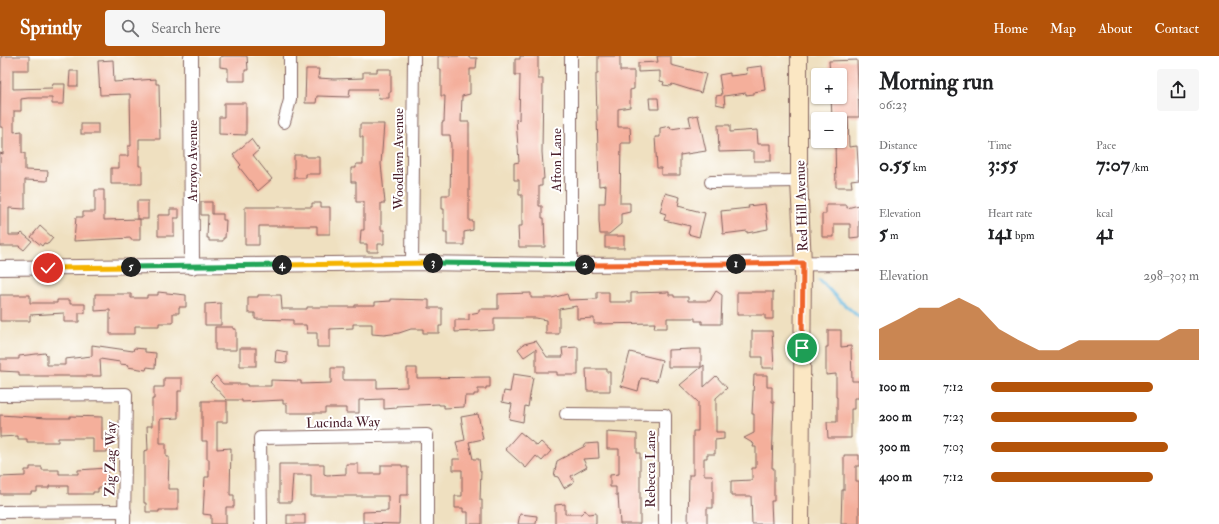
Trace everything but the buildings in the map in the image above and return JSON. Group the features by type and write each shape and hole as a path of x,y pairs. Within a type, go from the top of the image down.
{"main road":[{"name":"Red Hill Avenue","path":"799,56 799,181 803,263 801,524"}],"street":[{"name":"Arroyo Avenue","path":"191,56 192,267"},
{"path":"284,122 290,100 290,56"},
{"name":"Woodlawn Avenue","path":"412,263 414,56"},
{"name":"Afton Lane","path":"571,56 571,265"},
{"path":"710,182 799,181"},
{"path":"0,268 192,267 412,263 571,265 859,263"},
{"name":"Zig Zag Way","path":"0,395 126,394 124,524"},
{"name":"Rebecca Lane","path":"566,414 665,415 665,524"},
{"name":"Lucinda Way","path":"261,524 260,438 427,435 427,524"},
{"path":"0,512 125,510"}],"waterway":[{"path":"820,280 839,300 859,317"}],"route":[{"path":"48,268 412,263 571,265 803,263 802,348"}]}
